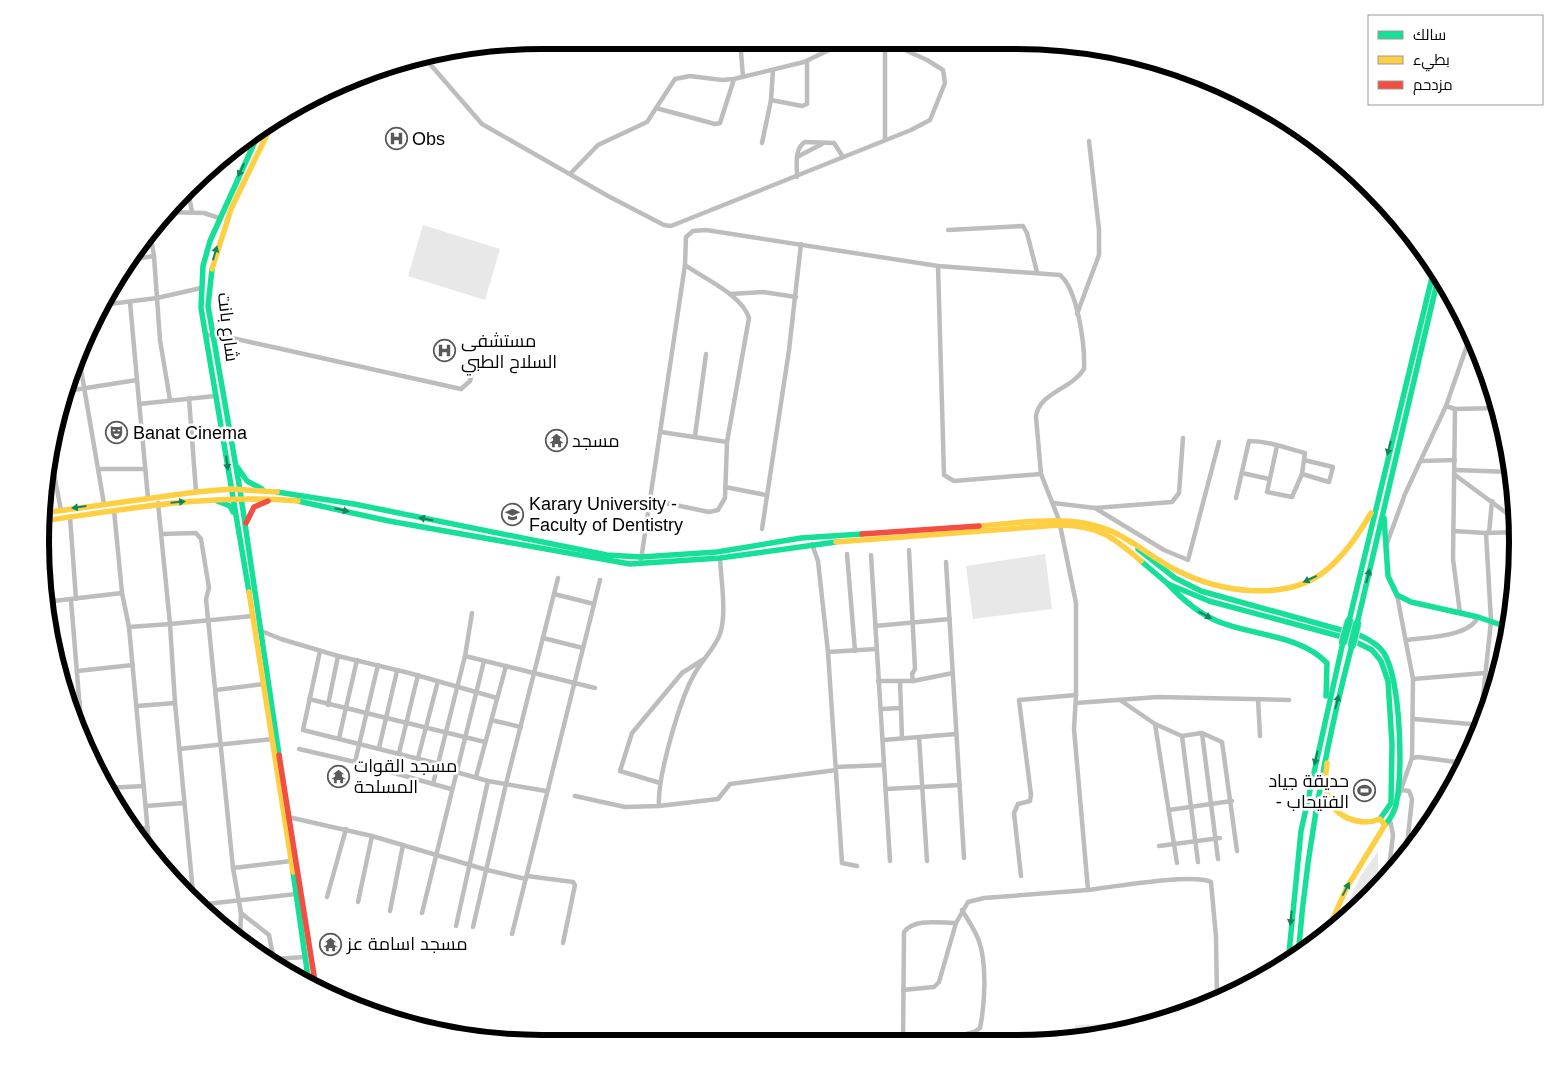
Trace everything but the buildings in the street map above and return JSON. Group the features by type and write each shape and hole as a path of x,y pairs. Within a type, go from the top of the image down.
{"main road":[{"name":"شارع بانت","path":"242,525 232,498 215,396 209,335 208,289 216,248 269,131"},
{"name":"شارع بانت","path":"242,525 242,499 236,463 201,288 203,266 219,218 255,142"},
{"path":"1289,953 1301,831 1323,727 1431,276"},
{"path":"1299,946 1302,892 1309,838 1328,744 1437,285"},
{"path":"236,463 246,481 266,490"},
{"path":"50,520 114,510 196,492 231,489 266,490 345,502 479,532 641,560 720,558 812,544 1081,520 1113,530 1186,575 1213,584 1236,588 1278,589 1312,579 1327,569 1341,556 1359,534 1376,505"},
{"path":"50,512 148,498 158,500 276,499 306,502 389,521 479,532"},
{"path":"276,499 254,506 242,525 253,616 258,630 264,684 287,817 291,861 305,957 313,978"},
{"path":"210,500 230,506 242,525 310,969 310,976"},
{"path":"1384,511 1388,576 1397,596 1411,602 1502,625"},
{"path":"641,560 801,538 1060,523 1086,526 1119,542 1192,607 1219,622 1315,650 1327,663 1328,670 1323,727"},
{"path":"1130,541 1169,574 1201,591 1359,635 1379,647 1389,663 1394,683 1399,794 1347,887 1332,920"},
{"path":"1168,584 1209,601 1350,639 1372,650 1380,661 1388,681 1392,744 1391,803 1385,821"},
{"path":"1328,744 1326,790 1333,806 1341,814 1358,822 1385,821"}],"street":[{"path":"740,49 742,76"},
{"path":"571,173 598,144 647,122 671,84 680,77 734,79 807,61 828,49"},
{"path":"884,49 885,139"},
{"path":"429,62 482,124 647,217 671,226 930,120 942,94 945,78 940,67 903,49"},
{"path":"771,100 802,106 807,104 807,61"},
{"path":"762,143 771,100 773,70"},
{"path":"656,108 715,124 720,123 734,79"},
{"path":"1077,315 1099,255 1099,230 1089,141"},
{"path":"797,157 824,143"},
{"path":"797,176 797,157 802,144 836,144 843,157"},
{"path":"189,197 192,212"},
{"path":"176,212 192,212 219,218"},
{"path":"948,230 1023,226 1027,233 1037,272"},
{"path":"641,560 686,265 686,237 689,233 698,230 938,266 1055,274 1065,280 1072,292 1077,315 1084,369 1075,381 1045,400 1038,407 1036,416 1041,474 1060,523 1076,604 1076,703 1074,729 1088,890"},
{"path":"152,241 160,340 170,400"},
{"path":"762,529 796,297 801,244"},
{"path":"139,258 154,256"},
{"path":"651,500 715,512 724,502 727,442 749,318 746,309 739,300 686,265"},
{"path":"938,266 944,475 954,481 1041,474"},
{"path":"110,304 157,298 201,288"},
{"path":"729,294 763,292 796,297"},
{"path":"130,302 148,498"},
{"path":"209,335 223,336 461,389 470,381 474,364"},
{"path":"1385,548 1405,494 1446,406 1468,344"},
{"path":"695,436 706,354"},
{"path":"80,369 100,469 104,504"},
{"path":"73,390 138,380"},
{"path":"139,404 215,396"},
{"path":"189,398 196,492"},
{"path":"1446,406 1455,409 1490,408"},
{"path":"1455,409 1453,531 1454,569 1460,613"},
{"path":"661,432 727,442"},
{"path":"1053,503 1095,508 1172,502 1179,493 1183,438"},
{"path":"1236,498 1249,441 1268,442 1277,446 1305,452 1302,474 1292,497 1267,492 1277,446"},
{"path":"1095,508 1164,550 1188,560 1219,442"},
{"path":"1302,474 1330,482 1333,467 1304,460"},
{"path":"1421,461 1455,460"},
{"path":"100,469 146,469"},
{"path":"1455,473 1504,472"},
{"path":"54,473 61,510"},
{"path":"1242,473 1269,479"},
{"path":"1455,473 1508,514"},
{"path":"724,488 766,495"},
{"path":"158,500 170,624 179,749 194,892"},
{"path":"1482,704 1491,621 1488,533 1492,502"},
{"path":"114,510 122,593 129,627 149,839"},
{"path":"70,517 76,599"},
{"path":"1453,531 1509,532"},
{"path":"161,534 196,533 200,535 209,588 206,599 234,868 241,913 240,932"},
{"path":"812,544 818,561 828,652 842,863 857,866"},
{"path":"909,550 915,669 912,674 913,681"},
{"path":"847,554 855,651"},
{"path":"872,555 876,649 882,709 890,861"},
{"path":"659,806 660,783 670,741 689,684 719,637 722,625 720,558"},
{"path":"946,562 964,858"},
{"path":"473,927 506,784 558,578"},
{"path":"512,934 546,791 600,580"},
{"path":"53,601 122,593"},
{"path":"554,594 594,604"},
{"path":"1397,596 1413,679 1414,719 1412,758 1399,794"},
{"path":"71,600 81,717"},
{"path":"433,784 465,656 472,613"},
{"path":"129,627 253,616"},
{"path":"1407,640 1466,630 1476,623 1478,618"},
{"path":"875,626 950,619"},
{"path":"258,630 338,656 418,675 497,698"},
{"path":"543,638 583,648"},
{"path":"828,652 876,649"},
{"path":"320,650 303,730 438,764"},
{"path":"328,705 338,656"},
{"path":"465,656 595,688"},
{"path":"660,783 620,771 628,740 682,672 705,658"},
{"path":"339,738 357,660"},
{"path":"422,913 484,661"},
{"path":"78,671 133,665"},
{"path":"356,762 378,665"},
{"path":"476,778 506,666"},
{"path":"379,748 397,670"},
{"path":"878,681 913,681 953,673"},
{"path":"1413,679 1485,673"},
{"path":"399,753 418,675"},
{"path":"418,758 438,681"},
{"path":"900,681 902,738"},
{"path":"216,690 264,684"},
{"path":"1021,876 1014,807 1030,801 1030,794 1019,700 1076,695"},
{"path":"1076,703 1158,697 1289,700"},
{"path":"309,699 345,710 486,742"},
{"path":"1258,699 1260,736"},
{"path":"1120,700 1155,724 1182,736 1202,733 1222,742 1232,801 1237,851"},
{"path":"76,703 80,702"},
{"path":"136,706 175,703"},
{"path":"882,709 901,708"},
{"path":"1414,719 1474,724"},
{"path":"492,720 521,727"},
{"path":"1155,724 1177,863"},
{"path":"1202,733 1210,803 1218,838 1218,859"},
{"path":"884,740 956,734"},
{"path":"1182,736 1198,862"},
{"path":"919,737 927,861"},
{"path":"179,749 222,746 273,739"},
{"path":"299,750 356,762 451,789"},
{"path":"1412,758 1418,757 1457,762"},
{"path":"575,796 625,807 659,806 718,799 730,784 836,769 884,765"},
{"path":"456,772 488,781 546,791"},
{"path":"456,926 488,781"},
{"path":"886,789 960,785"},
{"path":"114,788 144,786"},
{"path":"1399,794 1409,791 1412,798 1407,841"},
{"path":"1169,810 1232,801"},
{"path":"146,806 184,803"},
{"path":"287,817 403,844 487,870 526,878 573,882 575,886 563,943"},
{"path":"1385,821 1393,835 1389,864"},
{"path":"141,828 148,828"},
{"path":"327,897 346,830"},
{"path":"358,902 372,836"},
{"path":"1159,846 1218,838"},
{"path":"390,911 403,844"},
{"path":"234,868 291,861"},
{"path":"903,990 934,987 939,982 956,923 968,902 984,898 1088,890 1162,881 1199,880 1211,882 1216,937 1217,992"},
{"path":"206,903 296,894"},
{"path":"934,1035 966,1034 980,1028 983,960 979,940 962,910"},
{"path":"241,913 270,935 273,955"},
{"path":"902,1035 902,943 904,932 915,923 956,923"},
{"path":"279,959 305,957"}],"shaded area":[{"path":"423,225 500,249 485,300 408,276"},
{"path":"1045,554 1052,609 973,619 966,566"},
{"path":"1378,851 1378,877 1345,909 1360,877"},
{"path":"1124,1023 1075,1031 1075,1025"}],"traffic: fast":[{"path":"249,592 201,308 203,266 210,241 255,142"},
{"path":"212,269 208,306 240,490 279,755"},
{"path":"1349,621 1432,277"},
{"path":"1357,624 1436,285"},
{"path":"238,468 247,481 262,489"},
{"path":"277,492 354,504 607,555 641,557 717,552 801,538 862,534"},
{"path":"217,501 230,506 233,512"},
{"path":"298,501 389,521 630,564 720,558 836,542"},
{"path":"1384,518 1388,576 1397,595 1411,602 1478,617 1502,625"},
{"path":"1138,549 1175,578 1201,591 1359,635 1373,642 1382,650 1390,666 1394,684 1400,750 1396,805 1392,816 1385,825"},
{"path":"1141,561 1168,584 1209,601 1350,639 1372,650 1381,661 1388,681 1392,744 1391,803 1380,819"},
{"path":"1168,584 1191,605 1210,618 1231,626 1289,641 1316,653 1327,663 1326,696"},
{"path":"1343,642 1349,621"},
{"path":"1352,645 1357,624"},
{"path":"1289,953 1301,831 1343,642"},
{"path":"1299,945 1311,839 1333,722 1352,645"},
{"path":"293,872 308,976"}],"traffic: slow":[{"path":"212,269 231,209 268,132"},
{"path":"50,512 196,492 231,489 277,492"},
{"path":"50,520 170,503 234,499 298,501"},
{"path":"1130,541 1178,571 1195,578 1232,588 1252,591 1271,590 1290,587 1308,581 1324,572 1350,545 1371,513"},
{"path":"979,526 1038,521 1078,522 1115,533 1132,543"},
{"path":"836,542 1060,525 1095,530 1122,545 1141,561"},
{"path":"249,592 293,872"},
{"path":"1327,763 1326,790 1330,802 1335,809 1356,821 1364,822 1380,819 1385,825 1347,887 1332,920"}],"traffic: jam":[{"path":"246,523 254,507 268,501"},
{"path":"862,534 979,526"},
{"path":"279,755 315,979"}],"place":[{"name":"Obs","path":"396,139"},
{"name":"مستشفى السلاح الطبي","path":"445,351"},
{"name":"Banat Cinema","path":"117,433"},
{"name":"مسجد","path":"556,441"},
{"name":"Karary University - Faculty of Dentistry","path":"513,514"},
{"name":"مسجد القوات المسلحة","path":"338,776"},
{"name":"حديقة جياد - الفتيحاب","path":"1365,791"},
{"name":"مسجد اسامة عز","path":"331,944"}]}
